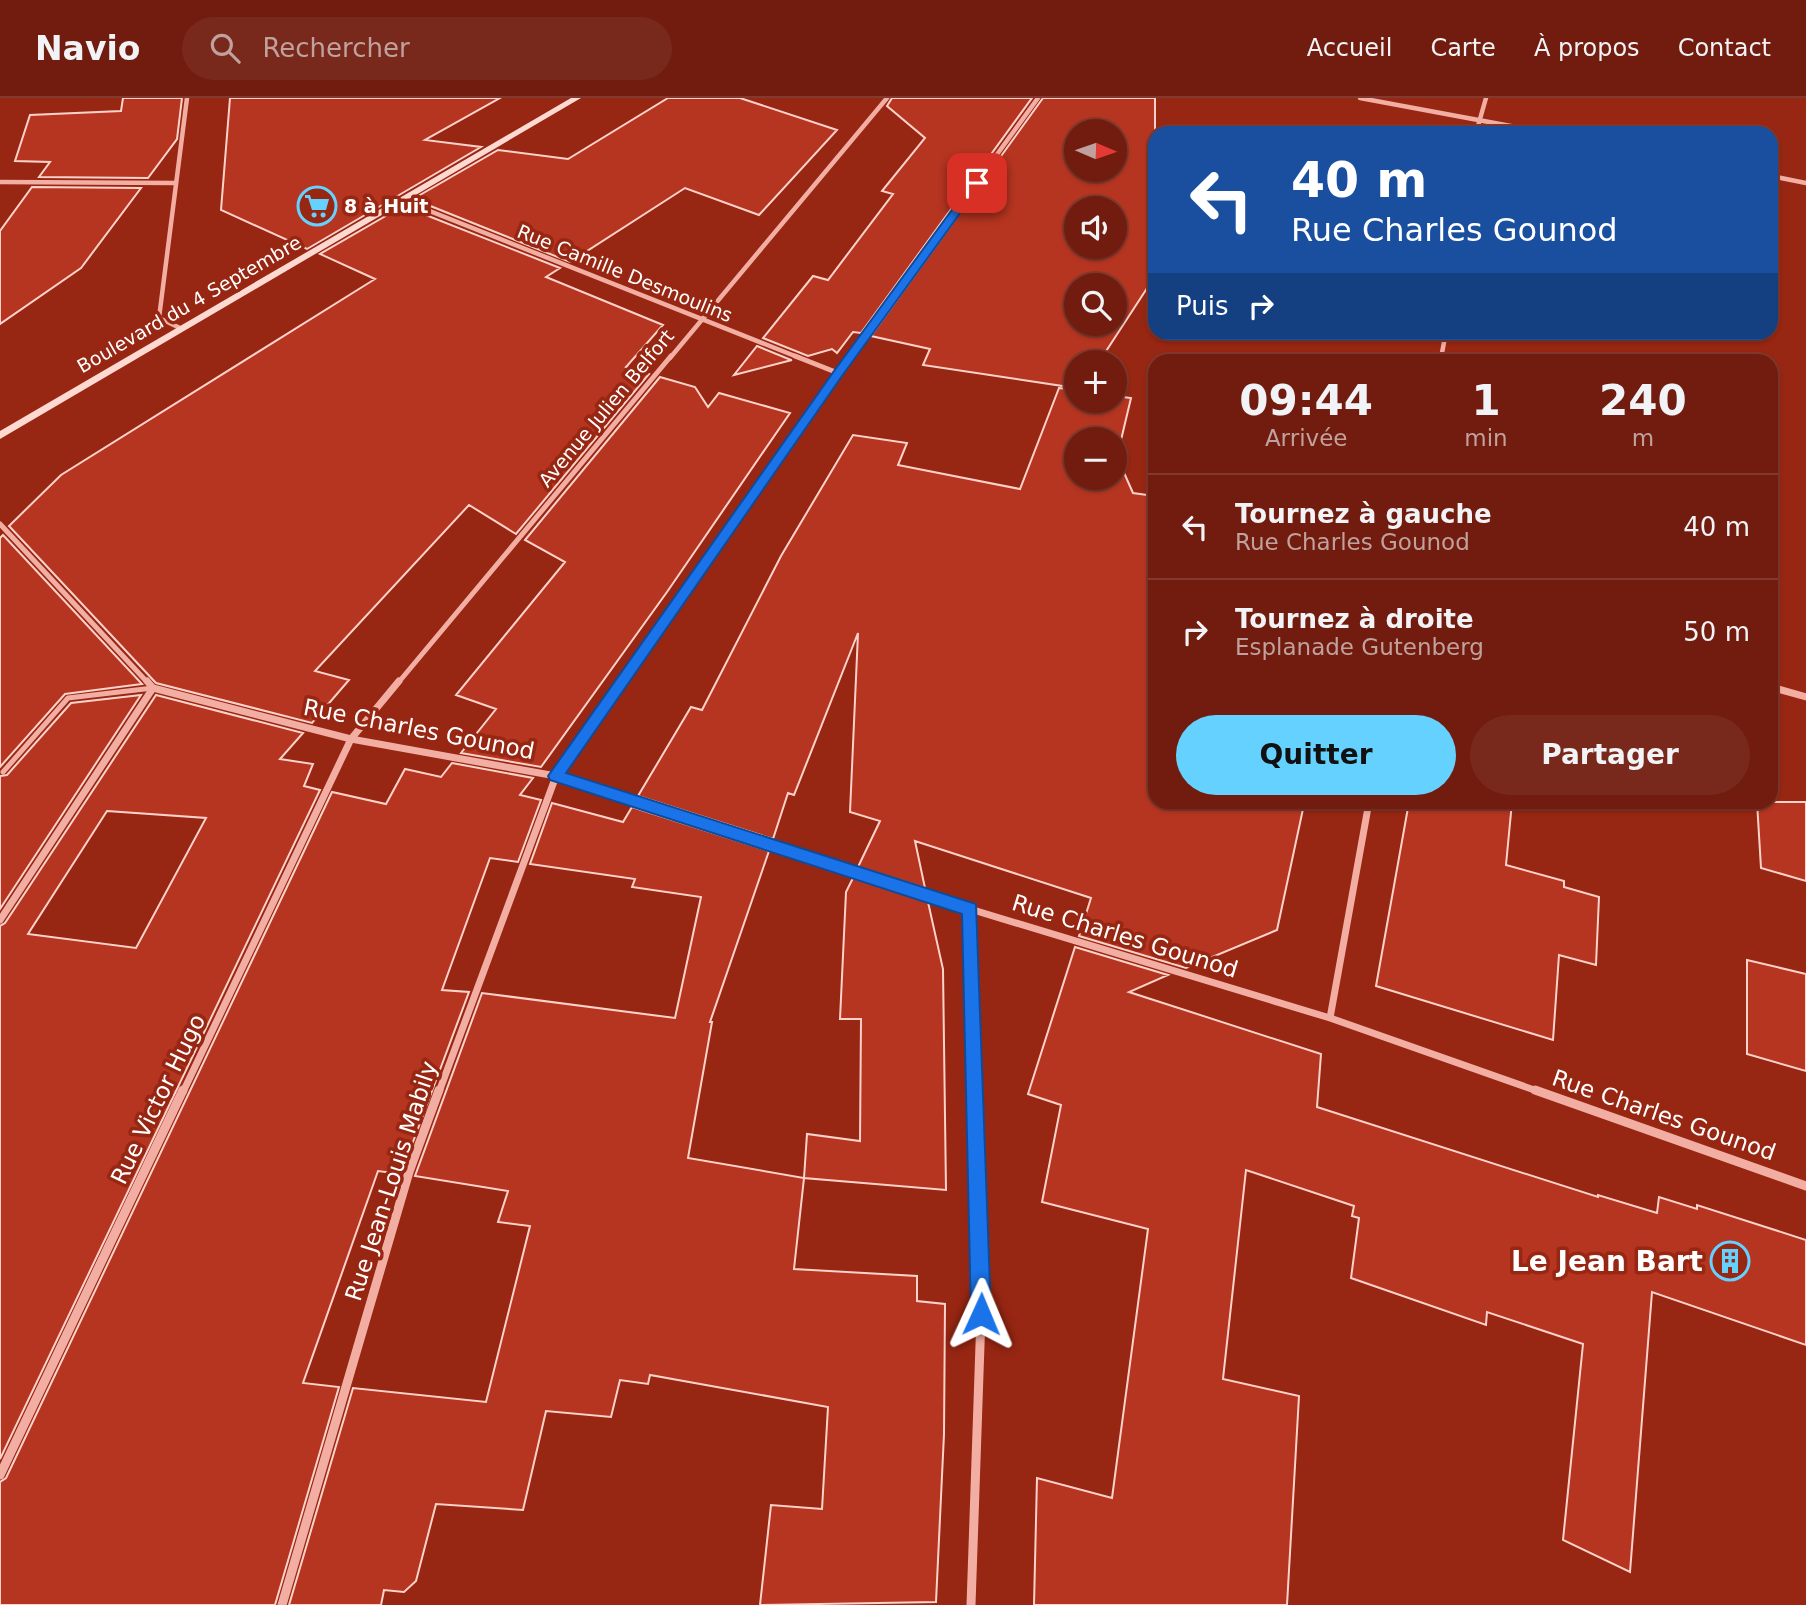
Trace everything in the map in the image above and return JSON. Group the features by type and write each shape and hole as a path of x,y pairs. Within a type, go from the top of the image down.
{"street":[{"path":"180,328 159,318 187,98"},
{"name":"Boulevard du 4 Septembre","path":"0,436 180,328 577,98"},
{"name":"Avenue Julien Belfort","path":"352,739 887,98"},
{"name":"Rue Jean-Louis Mabily","path":"282,1605 409,1172 556,776 838,373 1038,98"},
{"path":"1360,98 1510,126"},
{"path":"1477,126 1486,98"},
{"path":"1778,177 1806,183"},
{"path":"0,182 176,183"},
{"name":"Rue Camille Desmoulins","path":"402,200 838,373"},
{"path":"0,524 153,688 0,920"},
{"name":"Rue Charles Gounod","path":"153,688 352,739 556,776 970,909 1330,1018 1806,1186"},
{"path":"1778,689 1806,697"},
{"name":"Rue Victor Hugo","path":"0,1475 352,739"},
{"path":"1330,1018 1368,809"},
{"path":"970,909 982,1287 971,1605"}],"lane":[{"path":"3,772 68,698 153,688"}],"building":[{"path":"123,98 182,98 177,139 148,178 39,177 50,162 15,161 30,115 121,111"},
{"path":"230,98 500,98 425,140 481,147 307,249 221,210"},
{"path":"668,98 740,98 837,130 759,215 685,188 570,262 413,199 498,150 568,159"},
{"path":"892,98 1032,98 861,333 853,332 837,353 832,349 808,356 763,338 813,276 828,280 893,194 882,191 925,138 887,106"},
{"path":"1043,98 1155,98 1155,126 1148,126 1148,287 1127,319 1127,273 1064,273 1064,336 1116,336 1107,350 1064,350 1064,386 923,365 930,349 871,336"},
{"path":"32,187 141,188 81,268 0,324 0,231"},
{"path":"403,206 560,268 546,277 663,325 626,367 649,374 516,534 469,505 315,671 349,680 312,723 156,683 9,526 61,475 375,279 320,254"},
{"path":"757,346 791,360 792,360 734,375"},
{"path":"660,377 695,387 708,407 719,393 790,413 667,592 541,767 461,753 496,709 456,695 565,562 525,540"},
{"path":"1059,388 1064,389 1064,413 1127,413 1127,398 1131,398 1124,427 1064,427 1064,490 1127,490 1127,480 1133,493 1148,495 1148,809 1303,809 1277,930 1186,968 1079,936 1091,898 915,841 925,888 858,867 880,821 850,812 858,633 794,795 788,793 773,839 638,796 691,707 702,710 781,556 853,435 907,443 898,465 1020,489"},
{"path":"3,535 142,684 65,694 0,767 0,538"},
{"path":"141,695 0,909 0,776 7,775 71,703"},
{"path":"156,695 303,733 280,759 313,764 304,786 320,790 0,1459 0,926 5,923","holes":["107,811 206,818 136,948 28,934"]},
{"path":"452,763 533,778 520,795 541,800 518,862 490,858 442,990 469,992 401,1174 378,1171 303,1383 339,1387 275,1605 0,1605 0,1482 6,1478 332,792 386,804 405,769 441,777"},
{"path":"1778,802 1806,802 1806,881 1761,868 1757,809 1778,809"},
{"path":"552,803 623,822 632,807 769,851 710,1022 688,1158 804,1178 794,1269 917,1276 917,1301 945,1304 944,1434 936,1602 760,1605 771,1505 822,1509 828,1407 650,1375 648,1384 620,1380 611,1417 546,1411 523,1510 436,1504 416,1581 404,1592 384,1590 381,1605 289,1605 353,1388 486,1402 530,1226 498,1222 508,1191 415,1176 482,993 675,1018 701,897 632,887 635,879 530,864"},
{"path":"1408,809 1511,809 1506,865 1564,881 1564,887 1599,897 1596,965 1559,955 1553,1040 1376,986"},
{"path":"853,878 928,902 943,969 946,1190 804,1178 807,1134 860,1141 861,1019 840,1019 846,892"},
{"path":"1075,947 1168,975 1129,992 1321,1054 1317,1107 1598,1197 1657,1213 1659,1197 1697,1209 1697,1205 1806,1240 1806,1345 1652,1292 1630,1572 1563,1540 1583,1344 1487,1312 1486,1325 1351,1278 1359,1218 1352,1216 1354,1206 1246,1170 1223,1379 1299,1396 1287,1605 1034,1605 1037,1478 1112,1498 1148,1229 1042,1202 1061,1105 1028,1094"},
{"path":"1747,960 1806,974 1806,1071 1747,1054"}],"place":[{"name":"8 à Huit","path":"317,206"},
{"name":"Le Jean Bart","path":"1730,1261"}],"route":[{"path":"977,183 838,373 556,776 970,909 981,1314"}]}
